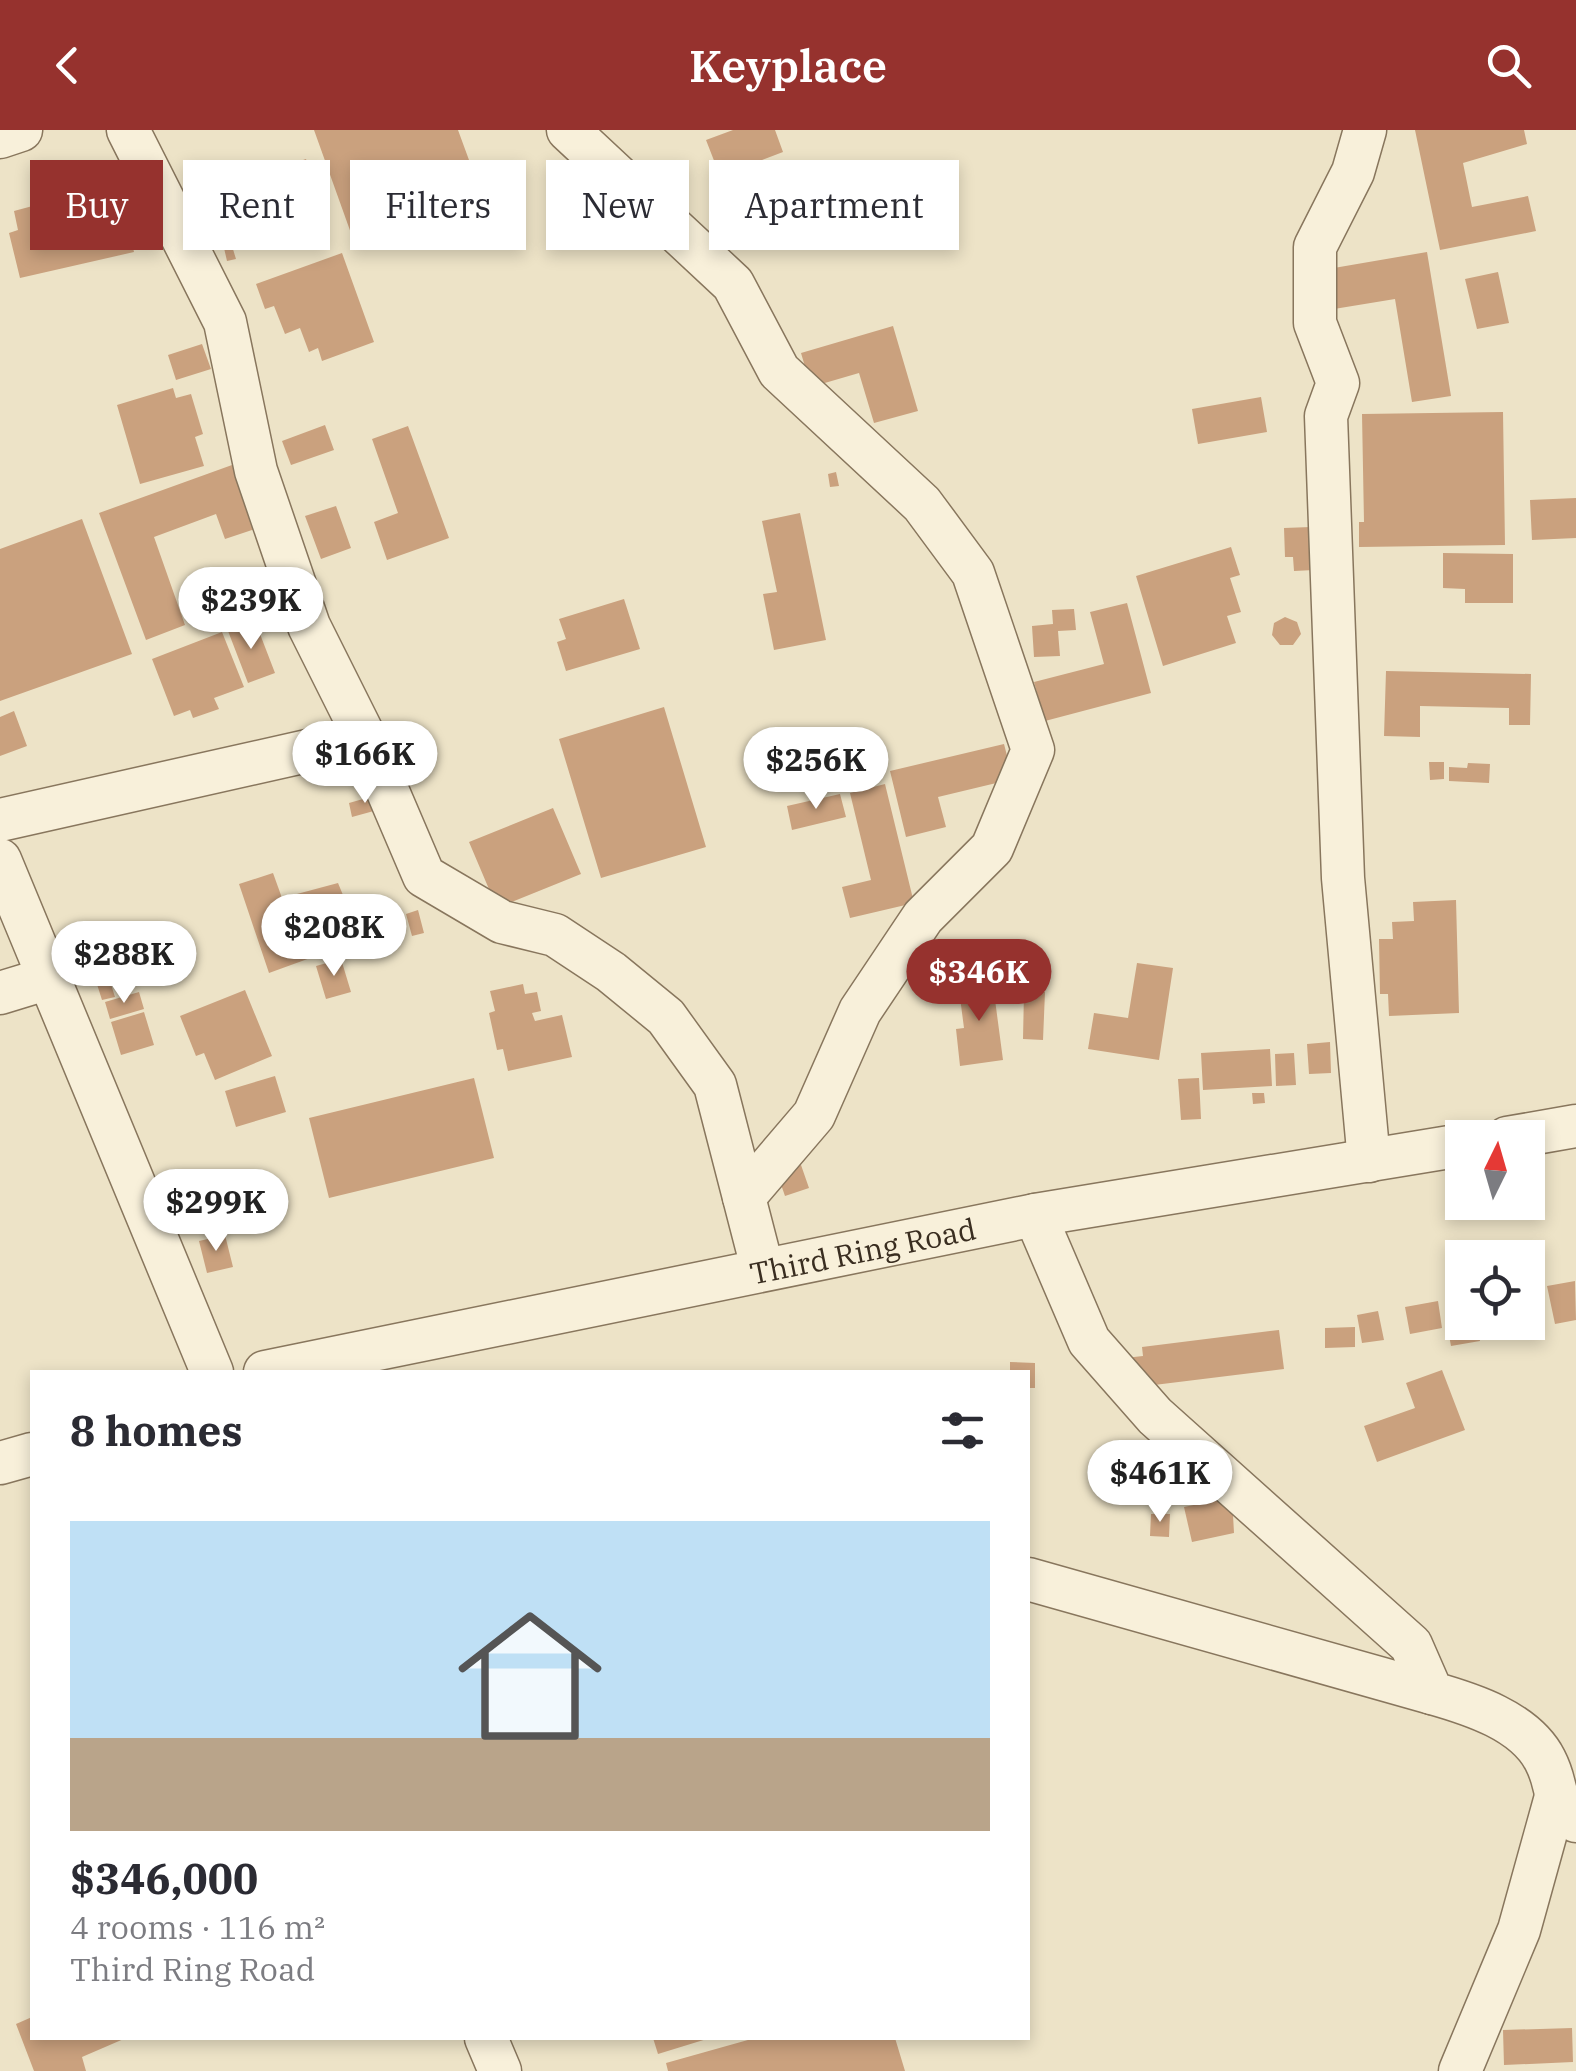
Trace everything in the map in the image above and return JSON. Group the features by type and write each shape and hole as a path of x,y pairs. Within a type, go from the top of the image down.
{"street":[{"path":"0,137 20,130"},
{"path":"128,130 225,322 256,470 309,626 365,738 424,876 502,922 556,935 612,972 666,1017 715,1086 762,1268"},
{"path":"568,130 733,284 779,371 922,504 973,573 1033,750 992,848 923,917 860,1011 814,1115 744,1198"},
{"path":"1365,130 1354,172 1315,247 1315,323 1338,383 1326,416 1343,878 1369,1161"},
{"path":"0,820 365,738"},
{"path":"0,860 211,1370"},
{"path":"0,993 49,978"},
{"path":"1545,1131 1576,1126"},
{"name":"Third Ring Road","path":"275,1370 1034,1215 1445,1148"},
{"path":"1034,1215 1088,1341 1154,1416 1411,1645 1432,1693"},
{"path":"0,1463 30,1455"},
{"path":"1030,1580 1468,1703 1515,1728 1545,1759 1566,1811 1460,2071"},
{"path":"487,2040 500,2071"}],"building":[{"path":"314,130 458,130 469,160 350,160 350,230 330,175 330,160 325,160"},
{"path":"733,130 775,130 783,152 762,160 714,160 706,140"},
{"path":"1415,130 1524,130 1527,144 1463,163 1472,207 1528,196 1536,231 1440,250"},
{"path":"30,207 30,250 134,252 20,278 9,233 18,230 14,211"},
{"path":"224,250 233,250 236,259 227,261"},
{"path":"1427,252 1451,396 1412,402 1395,299 1334,309 1328,269"},
{"path":"342,253 374,342 322,361 318,348 309,352 300,328 285,334 274,306 265,309 256,284"},
{"path":"1498,272 1509,323 1477,329 1465,279"},
{"path":"893,326 918,411 874,423 859,373 811,387 801,353"},
{"path":"202,344 211,369 176,380 168,355"},
{"path":"173,388 176,398 191,394 203,434 195,437 204,466 140,484 117,405"},
{"path":"1261,397 1267,432 1198,444 1192,409"},
{"path":"1503,412 1505,545 1359,547 1359,522 1364,522 1362,414"},
{"path":"325,425 334,450 291,465 282,441"},
{"path":"408,426 449,538 387,560 374,522 398,513 372,439"},
{"path":"232,465 255,529 225,539 216,514 154,537 185,625 146,640 99,513"},
{"path":"836,472 839,486 830,487 828,474"},
{"path":"1576,498 1576,538 1532,540 1530,500"},
{"path":"336,506 351,548 321,559 305,516"},
{"path":"800,513 826,640 774,650 763,594 777,592 762,521"},
{"path":"82,519 132,654 0,701 0,549"},
{"path":"1311,527 1314,570 1294,571 1293,557 1285,557 1284,528"},
{"path":"1231,547 1240,575 1230,578 1241,612 1227,616 1236,643 1163,666 1136,576"},
{"path":"1443,553 1513,554 1513,603 1465,603 1465,589 1443,588"},
{"path":"624,599 640,649 566,671 557,642 566,639 559,619"},
{"path":"1127,603 1151,693 1045,721 1034,682 1104,664 1090,612"},
{"path":"1074,609 1076,630 1058,631 1060,656 1034,657 1032,626 1053,624 1052,610"},
{"path":"1285,617 1297,622 1301,634 1293,645 1280,645 1272,635 1274,623"},
{"path":"255,621 275,673 248,683 228,631"},
{"path":"222,632 244,687 214,698 219,709 193,718 190,710 174,716 152,659"},
{"path":"1386,671 1531,674 1530,725 1509,725 1509,708 1420,706 1420,737 1384,736"},
{"path":"664,707 706,847 601,878 559,739"},
{"path":"14,711 27,746 0,756 0,717"},
{"path":"1004,744 1013,779 938,797 946,827 906,837 890,771"},
{"path":"1429,762 1444,762 1444,779 1430,780"},
{"path":"1468,763 1490,764 1489,783 1449,781 1449,767 1467,768"},
{"path":"885,784 914,903 850,918 842,887 871,880 850,793"},
{"path":"840,794 846,817 792,830 787,806"},
{"path":"377,795 381,809 352,817 349,803"},
{"path":"553,808 581,874 497,908 469,842"},
{"path":"273,873 282,898 338,883 355,924 352,926 357,941 269,973 239,884"},
{"path":"1456,900 1459,1013 1389,1016 1388,994 1380,994 1379,939 1393,939 1392,922 1414,921 1413,902"},
{"path":"418,910 424,933 412,936 406,914"},
{"path":"104,943 111,972 83,979 76,949"},
{"path":"341,959 351,992 326,999 316,966"},
{"path":"1137,963 1173,968 1159,1060 1088,1049 1094,1013 1128,1018"},
{"path":"108,975 115,997 102,1000 95,978"},
{"path":"992,977 1003,1060 960,1066 956,1029 964,1028 958,982"},
{"path":"523,984 525,994 537,992 541,1011 532,1013 535,1021 562,1015 572,1057 508,1071 503,1049 497,1050 489,1013 495,1011 490,991"},
{"path":"245,990 272,1056 215,1080 204,1053 196,1056 180,1016"},
{"path":"139,992 144,1009 110,1019 105,1002"},
{"path":"1024,992 1045,992 1043,1040 1023,1039"},
{"path":"144,1012 154,1045 121,1055 111,1022"},
{"path":"1330,1042 1331,1073 1309,1074 1307,1044"},
{"path":"1270,1049 1272,1086 1203,1090 1201,1053"},
{"path":"1294,1053 1296,1085 1276,1086 1275,1054"},
{"path":"275,1076 286,1112 236,1127 225,1091"},
{"path":"474,1078 494,1158 329,1198 309,1118"},
{"path":"1199,1078 1201,1119 1181,1120 1178,1079"},
{"path":"1252,1093 1264,1093 1265,1103 1253,1104"},
{"path":"801,1165 809,1188 785,1196 777,1173"},
{"path":"212,1177 223,1224 187,1232 175,1185"},
{"path":"225,1235 233,1267 207,1273 199,1241"},
{"path":"1575,1281 1576,1320 1555,1324 1547,1286"},
{"path":"1438,1301 1442,1328 1410,1334 1405,1307"},
{"path":"1378,1311 1384,1340 1362,1343 1357,1315"},
{"path":"1355,1327 1355,1347 1325,1348 1325,1328"},
{"path":"1279,1330 1284,1369 1146,1386 1125,1358 1143,1356 1142,1347"},
{"path":"1450,1340 1480,1341 1451,1346"},
{"path":"1010,1362 1035,1363 1035,1388 1030,1388 1030,1370 1010,1370"},
{"path":"1442,1370 1465,1430 1377,1462 1364,1426 1415,1408 1406,1383"},
{"path":"1232,1497 1234,1533 1192,1542 1184,1507"},
{"path":"1151,1514 1170,1514 1169,1537 1150,1536"},
{"path":"30,2018 30,2040 121,2040 82,2057 86,2071 34,2071 16,2024"},
{"path":"1572,2028 1573,2062 1504,2065 1503,2030"},
{"path":"654,2040 704,2040 658,2054"},
{"path":"748,2040 896,2040 905,2071 668,2071 666,2063"}]}
